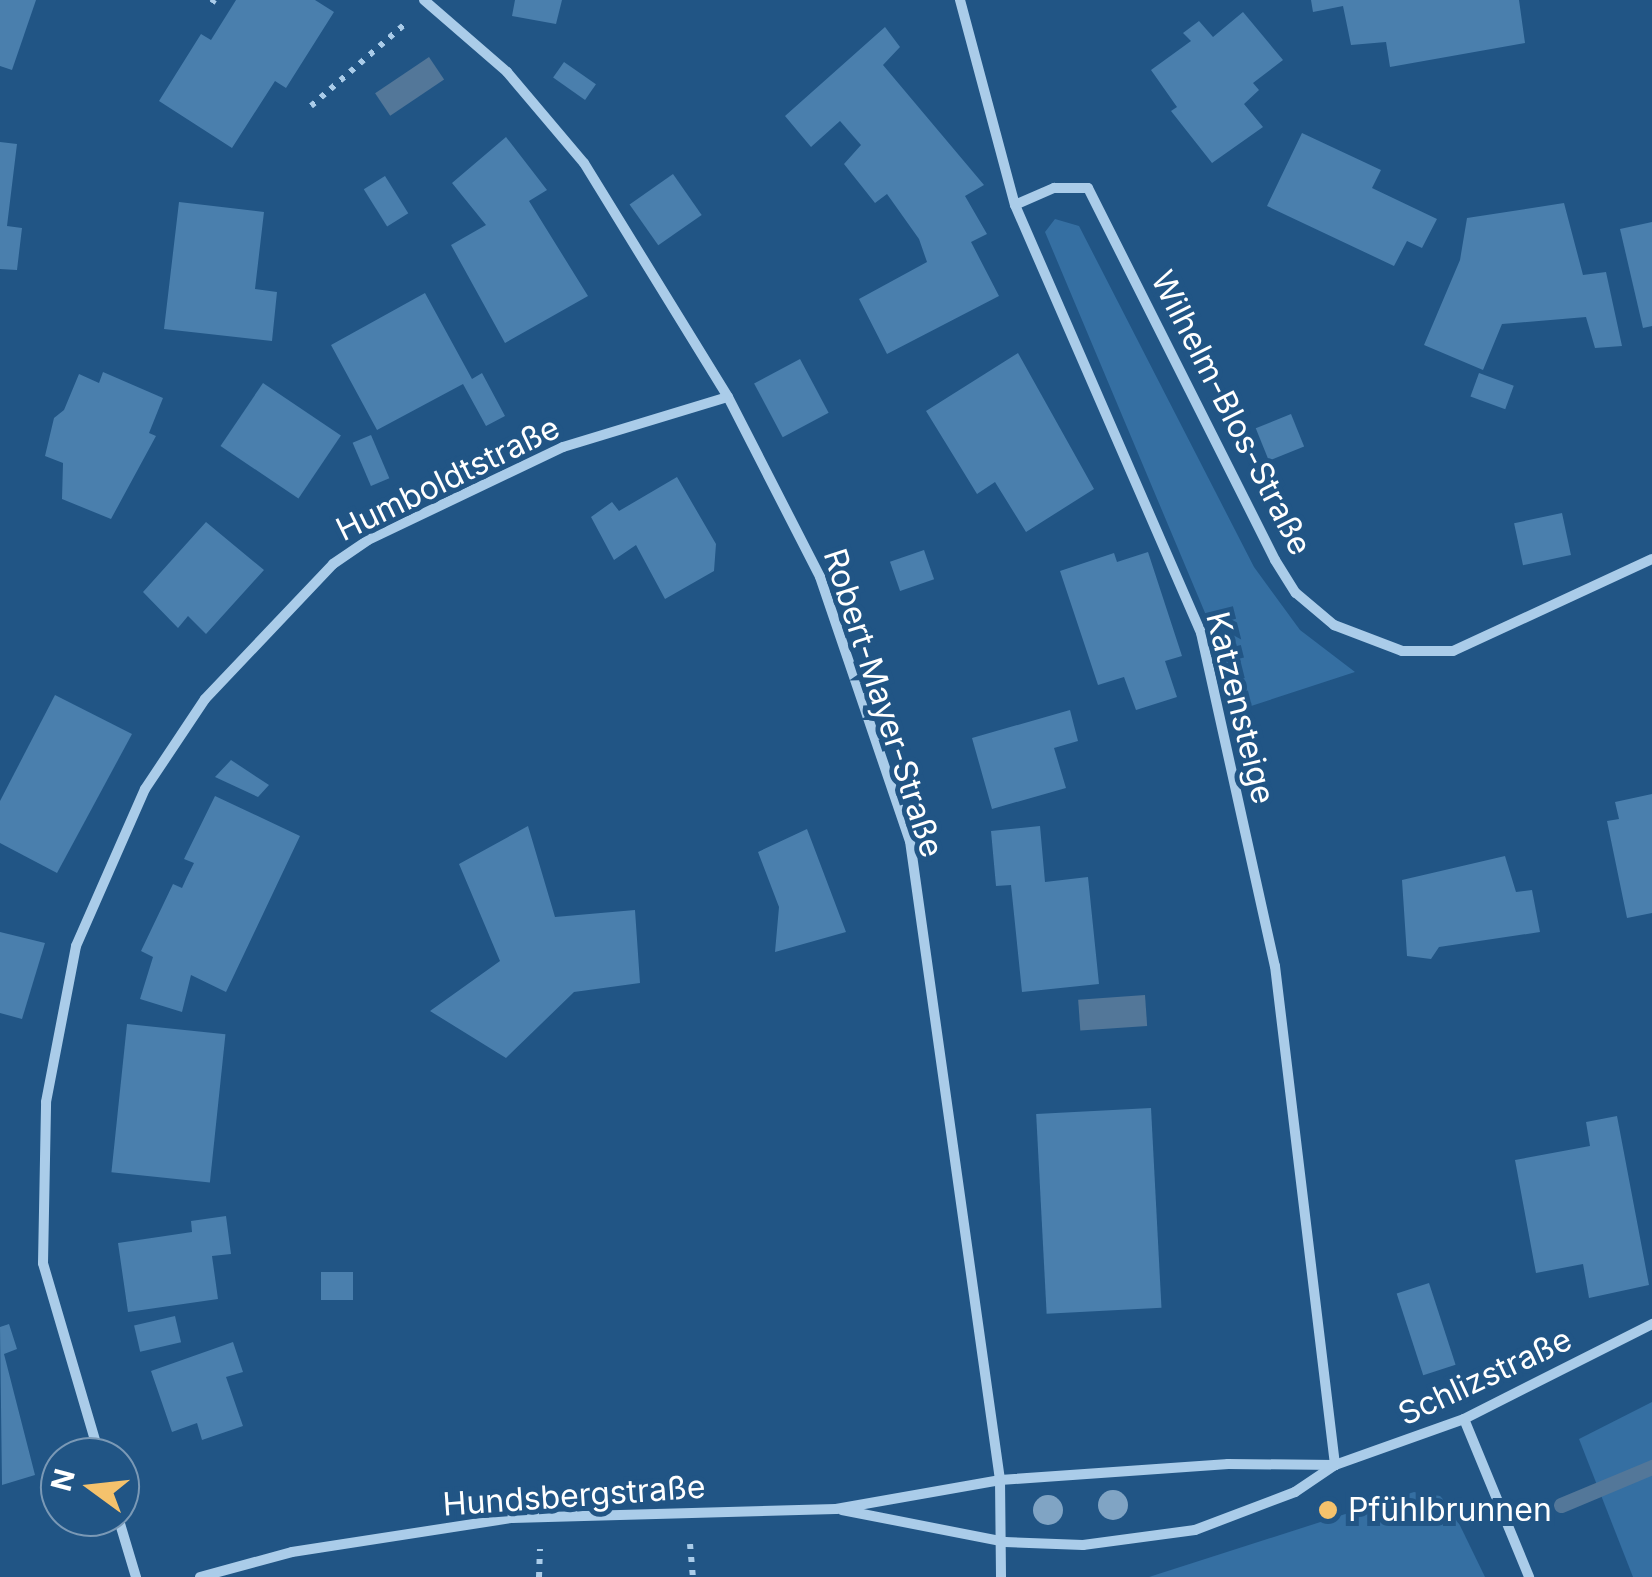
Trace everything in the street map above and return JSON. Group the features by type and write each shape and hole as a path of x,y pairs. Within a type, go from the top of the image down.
{"street":[{"name":"Katzensteige","path":"960,0 1015,206 1201,632 1275,966 1335,1465"},
{"name":"Robert-Mayer-Straße","path":"426,2 507,72 584,163 728,396 820,577 910,841 1000,1480 1005,1542 1001,1577"},
{"name":"Wilhelm-Blos-Straße","path":"1015,206 1054,188 1088,188 1276,560 1296,593 1356,638 1402,651 1452,650 1652,559"},
{"name":"Humboldtstraße","path":"94,1437 43,1263 46,1102 76,946 145,789 204,699 333,564 368,540 563,447 728,396"},
{"name":"Schlizstraße","path":"1005,1542 1083,1544 1195,1530 1295,1492 1335,1465 1464,1419 1652,1324"},
{"path":"1464,1419 1529,1577"},
{"name":"Schlizstraße","path":"1000,1480 1228,1464 1335,1465"},
{"name":"Hundsbergstraße","path":"200,1577 292,1552 512,1518 836,1509 1000,1480"},
{"name":"Hundsbergstraße","path":"836,1509 1005,1542"},
{"path":"124,1537 136,1577"}],"path":[{"path":"311,106 426,2"}],"shaded area":[{"path":"429,57 444,79 390,116 375,93"},
{"path":"1055,219 1079,226 1254,567 1300,630 1355,672 1245,708 1045,232"},
{"path":"1145,995 1147,1026 1080,1031 1078,1000"},
{"path":"1652,1402 1652,1577 1633,1577 1579,1439"},
{"path":"1414,1492 1440,1496 1452,1509 1485,1577 1149,1577"}],"building":[{"path":"0,0 36,0 12,70 0,66"},
{"path":"236,0 315,0 334,12 286,88 275,81 232,148 159,101 201,34 211,40"},
{"path":"515,0 562,0 556,24 512,16"},
{"path":"1311,0 1519,0 1525,43 1390,67 1386,42 1351,45 1343,6 1313,12"},
{"path":"1243,12 1283,60 1253,83 1259,90 1244,104 1263,127 1212,163 1171,111 1177,107 1151,70 1191,41 1183,33 1199,21 1213,37"},
{"path":"885,27 900,47 883,65 984,185 965,196 987,234 971,242 999,296 887,354 859,299 927,262 919,239 887,194 875,203 844,164 861,145 840,121 811,147 785,116"},
{"path":"564,62 596,84 585,100 553,78"},
{"path":"1302,133 1381,170 1372,188 1437,219 1422,248 1407,241 1394,266 1267,206"},
{"path":"506,137 547,190 529,201 588,296 505,343 451,245 486,225 452,183"},
{"path":"0,142 17,144 7,226 22,228 17,270 0,269"},
{"path":"673,174 702,215 658,245 630,204"},
{"path":"385,176 408,213 387,227 364,189"},
{"path":"179,202 264,212 255,289 277,292 272,341 164,329"},
{"path":"1564,203 1583,275 1606,272 1622,346 1595,348 1586,317 1502,324 1483,370 1424,345 1460,260 1467,218"},
{"path":"1652,222 1652,326 1643,328 1620,229"},
{"path":"425,293 472,379 482,373 505,416 486,426 463,384 377,430 331,345"},
{"path":"1018,353 1094,489 1026,532 995,482 977,494 926,411"},
{"path":"800,359 829,413 783,437 754,383"},
{"path":"103,372 163,398 149,433 156,436 111,519 62,499 63,463 45,456 54,418 64,410 79,374 99,383"},
{"path":"1479,373 1514,386 1505,409 1470,396"},
{"path":"263,383 341,436 298,499 221,446"},
{"path":"1291,414 1304,446 1269,461 1256,428"},
{"path":"371,435 389,478 371,486 353,443"},
{"path":"677,477 716,544 714,571 665,599 636,545 614,560 591,517 612,502 619,511"},
{"path":"1562,513 1571,555 1523,565 1514,523"},
{"path":"206,522 264,570 206,634 188,616 178,628 143,592"},
{"path":"924,550 934,579 900,591 890,562"},
{"path":"1148,552 1182,656 1165,661 1177,697 1136,710 1124,677 1098,685 1060,571 1114,553 1117,562"},
{"path":"55,695 132,734 57,873 0,843 0,801"},
{"path":"1070,710 1078,741 1054,748 1066,788 992,809 972,738"},
{"path":"231,760 269,785 258,797 215,777"},
{"path":"1652,794 1652,913 1627,918 1607,821 1619,819 1615,802"},
{"path":"215,796 300,836 226,992 191,975 182,1012 140,999 153,957 141,951 173,884 182,888 194,863 184,859"},
{"path":"528,826 555,917 635,910 640,983 574,992 506,1058 430,1011 500,961 459,864"},
{"path":"1040,826 1045,882 1088,877 1099,984 1022,992 1011,885 996,886 991,831"},
{"path":"807,829 846,932 775,952 779,907 758,852"},
{"path":"1505,856 1516,892 1532,890 1540,932 1439,947 1431,959 1407,956 1402,880"},
{"path":"0,932 45,943 22,1019 0,1013"},
{"path":"127,1024 225,1034 210,1183 111,1172"},
{"path":"1151,1108 1161,1308 1047,1314 1036,1114"},
{"path":"1617,1116 1649,1285 1589,1298 1583,1264 1536,1273 1515,1160 1590,1146 1586,1122"},
{"path":"226,1216 231,1254 212,1256 218,1299 128,1312 118,1243 192,1232 191,1221"},
{"path":"321,1272 353,1272 353,1300 321,1300"},
{"path":"1429,1283 1456,1365 1423,1375 1397,1294"},
{"path":"175,1316 181,1342 140,1352 134,1325"},
{"path":"9,1324 17,1349 4,1354 35,1475 2,1485 0,1327"},
{"path":"233,1342 243,1372 226,1377 243,1426 202,1440 197,1423 172,1432 151,1371"}],"waterway":[{"path":"1561,1505 1652,1467"}],"place":[{"name":"Pfühlbrunnen","path":"1328,1510"}]}
